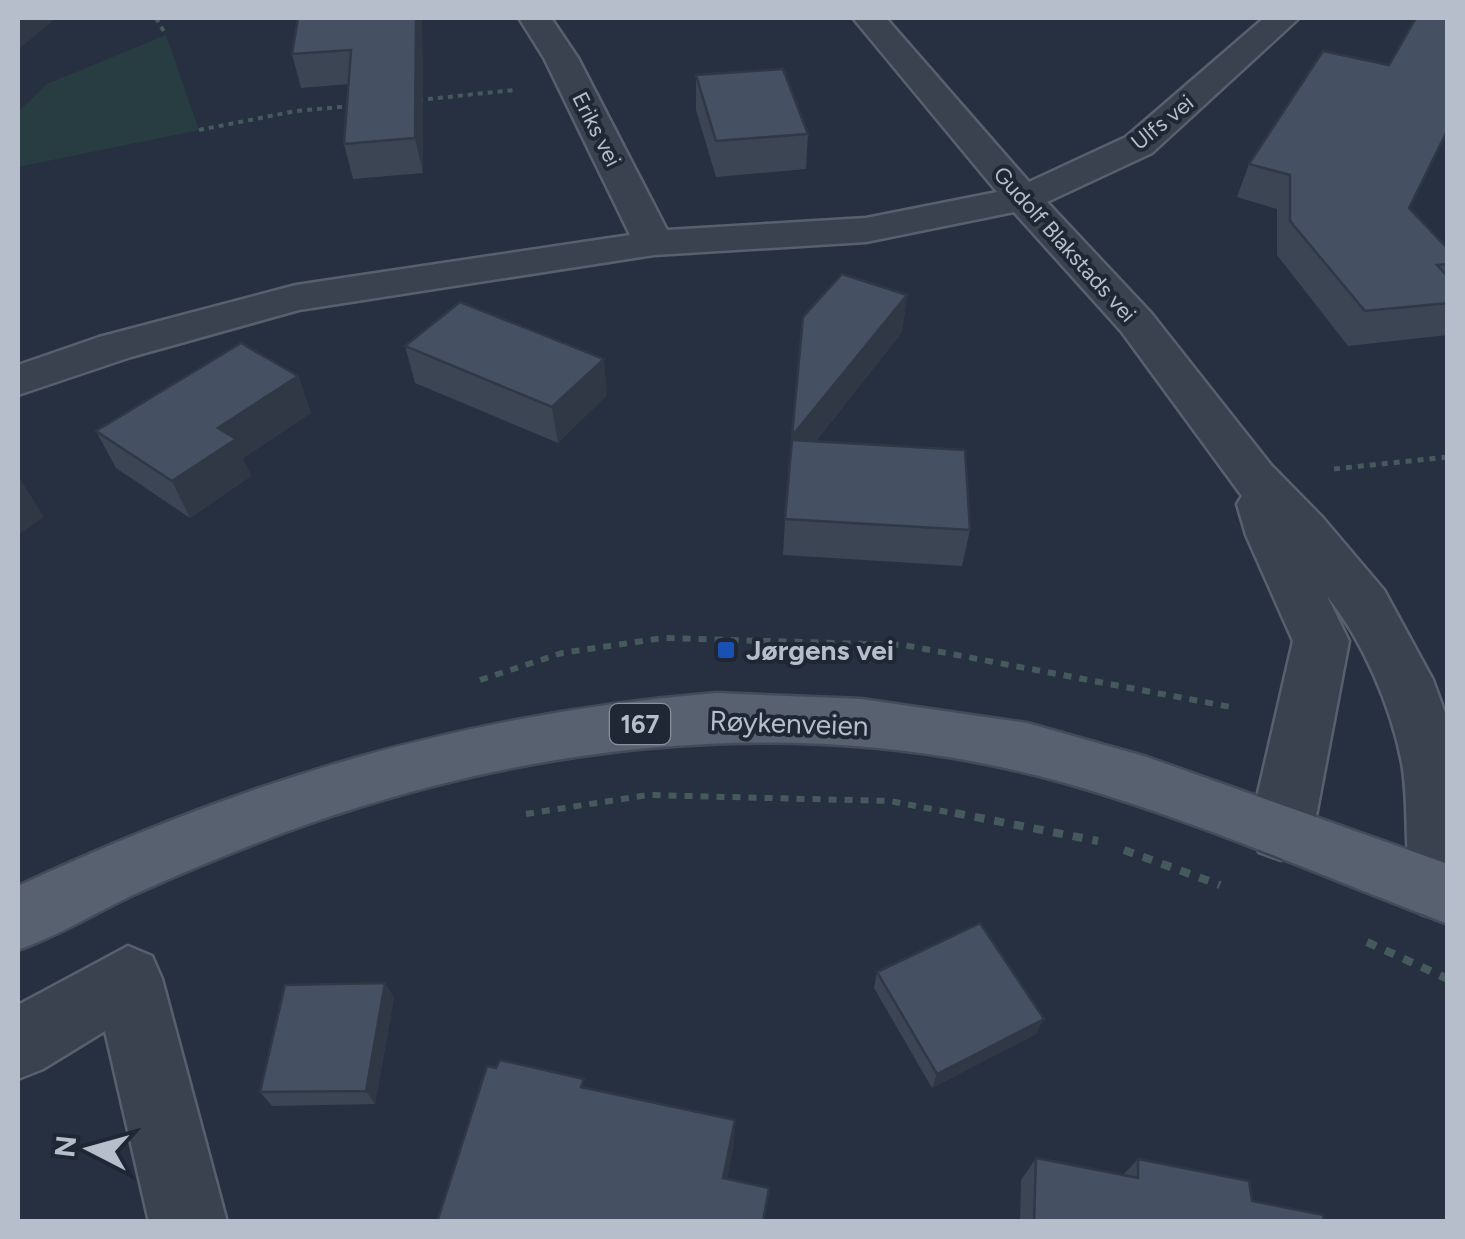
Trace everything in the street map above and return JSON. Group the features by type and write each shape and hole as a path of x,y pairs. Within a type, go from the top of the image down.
{"main road":[{"name":"Røykenveien","path":"18,919 185,842 373,778 542,738 674,722 814,719 1000,743 1118,774 1446,894"}],"street":[{"name":"Eriks vei","path":"535,18 574,85 654,244"},
{"name":"Gudolf Blakstads vei","path":"869,18 1023,199 1136,322 1253,477 1305,531 1365,605 1404,680 1432,762 1446,894"},
{"name":"Ulfs vei","path":"1023,199 1139,144 1283,18"},
{"path":"18,381 115,347 296,298 654,244 866,230 1023,199"},
{"name":"Gudolf Blakstads vei","path":"1253,477 1272,535 1321,641 1281,832"},
{"path":"18,1044 128,979 188,1222"}],"path":[{"path":"156,18 166,35"},
{"path":"415,100 574,85"},
{"path":"200,130 296,111 356,106"},
{"path":"1328,470 1448,457"},
{"path":"520,814 648,796 890,801 1098,841 1237,891"},
{"path":"1360,939 1448,980"}],"green space":[{"path":"166,35 199,130 18,167 18,112 47,84"}],"building":[{"path":"298,18 416,18 415,138 344,144 351,50 292,54"},
{"path":"1416,18 1448,18 1448,129 1409,208 1448,249 1448,264 1437,265 1448,277 1448,303 1365,311 1290,221 1290,175 1249,164 1323,51 1389,65"},
{"path":"783,69 808,134 716,141 696,75"},
{"path":"842,274 907,295 792,436 803,317"},
{"path":"460,302 604,359 552,407 405,346"},
{"path":"241,343 298,376 218,428 236,439 172,481 96,431"},
{"path":"792,440 965,450 970,530 785,519"},
{"path":"980,923 1044,1019 937,1074 877,972"},
{"path":"385,983 366,1091 260,1092 285,985"},
{"path":"500,1060 584,1079 581,1087 735,1120 723,1178 769,1188 763,1222 437,1222 487,1066 496,1068"},
{"path":"1036,1158 1138,1178 1138,1159 1249,1181 1252,1201 1323,1215 1324,1222 1034,1222"}],"place":[{"name":"Jørgens vei","path":"726,650"}]}
